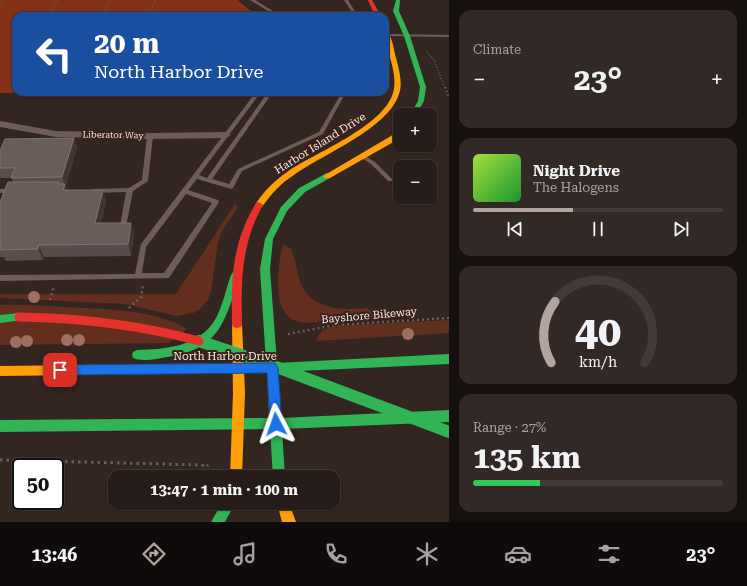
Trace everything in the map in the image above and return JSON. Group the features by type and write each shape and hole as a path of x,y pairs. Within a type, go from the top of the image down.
{"street":[{"path":"370,0 376,12"},
{"path":"398,0 396,11 407,36 423,87 421,101 417,108"},
{"name":"Harbor Island Drive","path":"236,470 240,368 236,275 239,248 244,234 250,221 267,194 281,180 342,142 370,127 387,111 396,96 398,84 389,49"},
{"name":"Liberator Way","path":"1,126 56,134 226,136"},
{"path":"279,470 265,268 269,239 284,209 302,190 393,139"},
{"path":"128,355 176,351 198,344 213,330 219,321 236,275"},
{"path":"0,319 19,317 58,317 96,320 131,325 169,333 248,356 449,432"},
{"name":"North Harbor Drive","path":"0,371 272,368 449,359"},
{"path":"0,426 238,425 449,416"},
{"path":"218,522 225,510"},
{"path":"285,510 289,522"}],"lane":[{"path":"252,0 272,12"},
{"path":"346,0 353,12"},
{"path":"389,34 449,36"},
{"path":"138,276 143,246 256,96"},
{"path":"209,178 268,96"},
{"path":"195,176 209,178 231,187 240,170 321,134 342,96"},
{"path":"85,191 130,190 145,181 150,136"},
{"path":"362,156 373,163 390,180"},
{"path":"122,232 130,190"},
{"path":"0,191 20,191"},
{"path":"0,278 166,276 216,202 184,191"}],"path":[{"path":"0,5 4,0"},
{"path":"50,12 58,0"},
{"path":"104,12 111,0"},
{"path":"151,12 155,0"},
{"path":"425,48 434,60 449,98"},
{"path":"128,308 141,297 142,294"},
{"name":"Bayshore Bikeway","path":"291,334 335,325 449,318"},
{"path":"0,460 202,465 206,467 208,465"}],"shaded area":[{"path":"0,0 238,0 252,12 12,12 12,94 0,94"},
{"path":"235,204 238,207 222,231 218,242 211,292 208,300 199,310 193,313 176,316 126,304 0,298 0,294 176,294"},
{"path":"283,244 291,249 299,279 303,289 310,297 327,306 336,308 367,308 379,318 305,323 293,320 286,313 278,292 279,266"},
{"path":"0,305 32,305 128,311 160,317 187,329 169,343 0,345"},
{"path":"449,320 449,333 316,341 323,331 334,326"}],"pier":[{"path":"0,93 12,93 12,96 218,96 214,97 0,96"}],"building":[{"path":"74,138 62,177 11,178 15,168 0,168 0,151 5,139"},
{"path":"8,182 59,182 58,184 65,184 63,190 103,190 95,223 131,223 128,244 39,245 38,249 0,250 0,202"}],"traffic: fast":[{"path":"398,0 396,11 407,36 423,87 421,101 417,108"},
{"path":"279,470 265,269 269,239 284,209 302,190 327,176"},
{"path":"137,355 172,352 194,345 204,339 212,332 219,322 236,275"},
{"path":"0,319 19,317"},
{"path":"199,341 271,365 449,432"},
{"path":"164,369 307,367 449,359"},
{"path":"0,426 238,425 449,416"},
{"path":"218,522 225,510"}],"traffic: slow":[{"path":"259,205 286,176 366,128 390,106 396,94 397,80 389,43"},
{"path":"327,176 393,139"},
{"path":"236,470 239,393 237,324"},
{"path":"0,371 164,369"},
{"path":"285,510 289,522"}],"traffic: jam":[{"path":"370,0 376,12"},
{"path":"237,324 237,278 241,247 245,233 259,205"},
{"path":"19,317 88,320 154,330 199,341"}],"route":[{"path":"60,370 272,368 276,424"}]}
